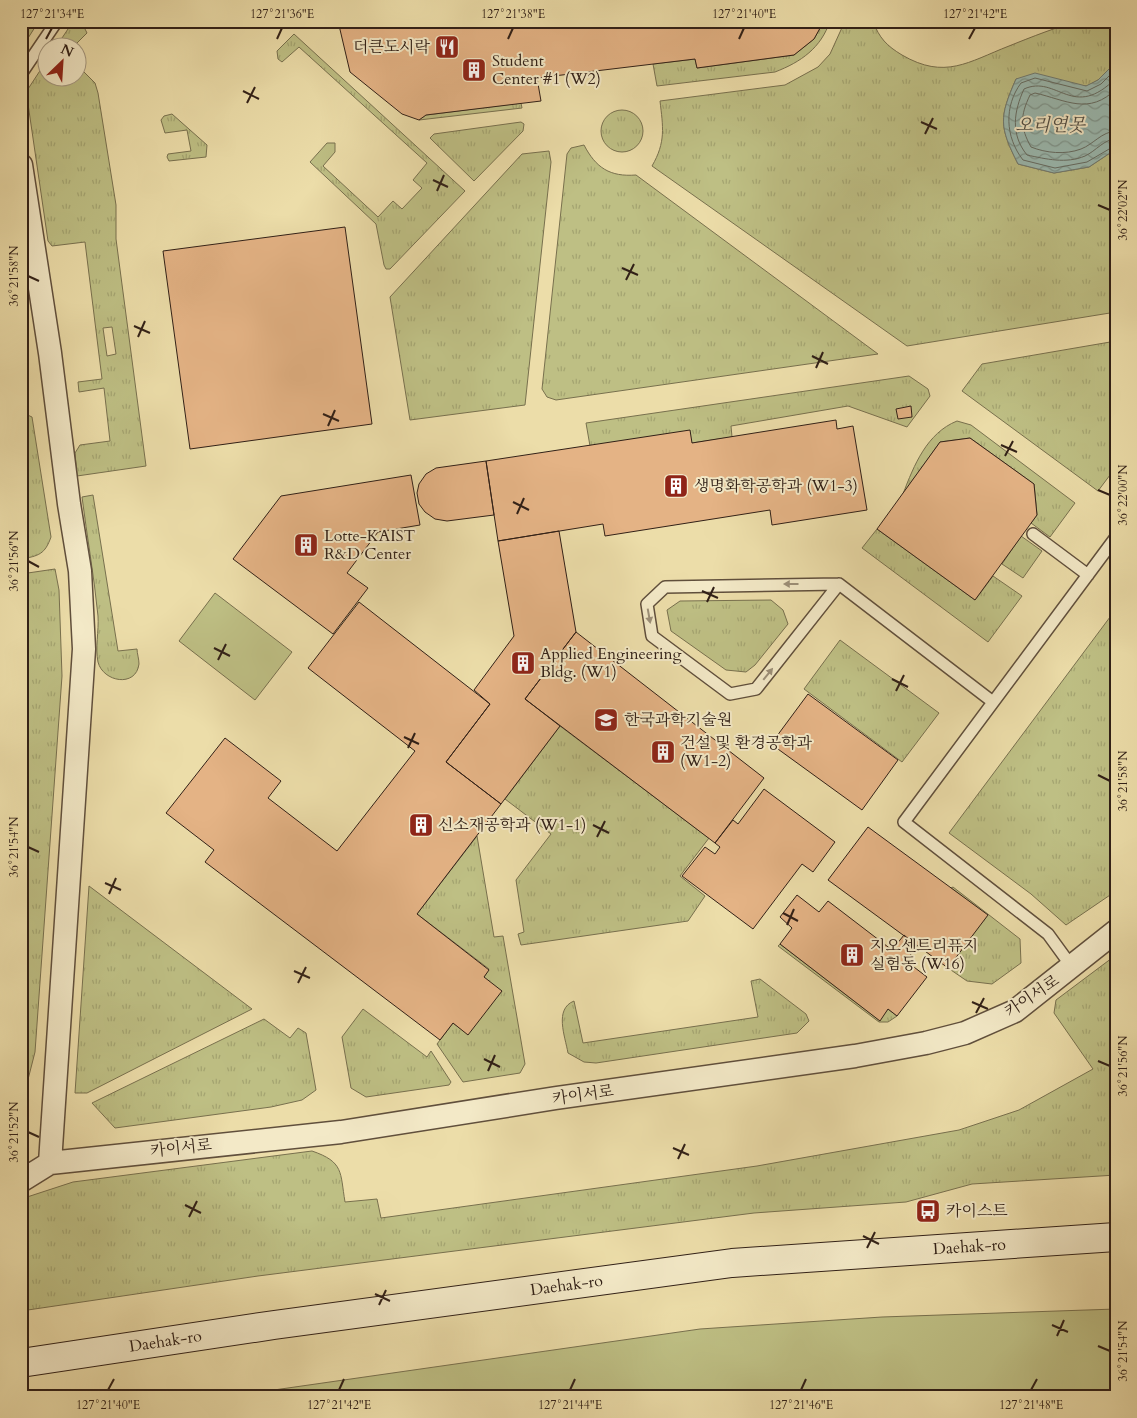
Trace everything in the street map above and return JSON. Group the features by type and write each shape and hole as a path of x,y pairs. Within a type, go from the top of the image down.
{"main road":[{"name":"Daehak-ro","path":"21,1363 274,1324 732,1263 1116,1237"}],"street":[{"path":"21,165 50,353 69,504 80,571 84,648 50,1163"},
{"name":"카이서로","path":"21,1181 50,1163 341,1132 556,1098 855,1056 926,1043 965,1033 1015,1012 1116,931"}],"lane":[{"path":"21,74 57,21"},
{"path":"1033,534 1088,575"},
{"path":"1072,967 1048,934 904,822 1116,537"},
{"path":"839,584 756,689 730,694 652,636 647,604 665,587 839,584 994,702"}],"green space":[{"path":"1090,20 1116,21 1116,62 1098,80 1087,86 1016,79 1006,103 1004,122 1007,140 1018,164 1054,173 1089,167 1116,149 1116,312 907,346 652,166 660,149 662,134 660,101 785,85 818,67 830,54 845,21 873,21 881,37 897,52 917,62 944,67 968,62 1073,23"},
{"path":"21,21 39,21 21,49"},
{"path":"824,21 830,21 826,31 809,53 793,64 775,72 657,86 653,64 695,59 697,68 794,55 814,39"},
{"path":"77,24 84,27 87,33 82,38 62,38 70,26"},
{"path":"294,34 465,191 390,269 386,269 384,265 376,224 310,162 327,143 335,143 335,152 323,166 378,217 393,201 402,209 422,188 413,180 427,163 299,47 282,62 278,59 277,51"},
{"path":"38,74 38,88 88,88 88,76 95,83 116,205 116,239 146,466 77,476 75,453 80,445 110,441 104,388 79,392 78,382 102,379 85,242 52,246 48,241 27,97 28,89","holes":["112,327 116,354 107,356 103,328"]},
{"path":"521,103 522,108 419,120 426,115"},
{"path":"626,110 634,113 640,119 643,131 640,143 634,149 618,152 610,149 604,143 601,127 604,119 610,113"},
{"path":"172,114 207,145 206,157 169,161 168,154 191,151 187,130 165,133 161,120 164,116"},
{"path":"521,122 524,124 523,131 474,181 430,138 434,134"},
{"path":"584,145 599,165 611,172 636,175 878,354 556,400 547,397 542,389 567,154 571,148"},
{"path":"549,151 551,162 525,405 410,420 390,297 522,154"},
{"path":"1116,341 1116,467 1098,491 962,391 982,364"},
{"path":"909,376 928,389 930,396 907,427 848,406 731,426 732,437 692,443 590,446 586,423"},
{"path":"21,412 32,417 51,537 44,551 32,557 21,559"},
{"path":"957,421 971,425 1075,503 1050,537 1031,523 1037,515 1034,484 970,438 940,442 903,494 923,451 937,433"},
{"path":"93,495 118,651 137,649 139,664 137,672 132,677 126,679 112,678 101,669 98,662 98,616 82,497"},
{"path":"877,529 975,600 993,576 1022,596 988,642 862,548"},
{"path":"1021,536 1042,551 1023,578 1002,564"},
{"path":"55,569 59,590 62,676 35,1052 21,1107 21,574"},
{"path":"215,593 292,652 255,700 179,641"},
{"path":"771,600 783,610 788,624 755,665 746,672 726,670 671,631 667,610 680,601"},
{"path":"1116,609 1116,891 1066,925 1031,894 949,833"},
{"path":"840,640 939,713 902,762 804,689"},
{"path":"560,726 709,838 680,876 705,896 688,921 521,945 518,934 524,932 516,880 551,834 505,799"},
{"path":"477,836 494,937 503,936 525,1064 520,1073 463,1082 437,1044 453,1023 468,1034 484,977 489,969 417,914"},
{"path":"89,886 252,1009 87,1093 75,1093"},
{"path":"953,887 1020,939 1021,963 992,984 967,981 948,968 987,915 951,888"},
{"path":"780,944 879,1020 888,1009 897,1016 888,1022 879,1022 778,946"},
{"path":"1116,955 1116,1175 972,1184 906,1202 754,1213 258,1276 21,1311 21,1199 73,1182 312,1151 330,1159 339,1169 345,1202 377,1199 381,1218 757,1166 959,1130 1019,1110 1093,1069 1054,1013 1056,1000"},
{"path":"760,979 806,1014 809,1021 797,1033 596,1063 584,1062 568,1053 562,1024 564,1010 574,1001 583,1043 758,1017 751,981"},
{"path":"363,1009 427,1057 431,1051 451,1082 449,1085 366,1097 351,1088 342,1037"},
{"path":"264,1019 290,1038 298,1028 306,1033 316,1090 302,1100 271,1107 115,1128 92,1103"},
{"path":"1116,1309 1116,1397 225,1397 700,1329 882,1317"}],"water":[{"name":"오리연못","path":"1116,62 1116,149 1089,167 1054,173 1018,164 1007,140 1004,122 1006,103 1016,79 1035,73 1086,86 1098,80"}],"building":[{"name":"Student Center #1 (W2)","path":"338,21 824,21 814,39 794,55 697,68 695,59 537,78 541,101 426,115 419,120 402,114 350,72"},
{"path":"345,227 372,424 190,449 163,251"},
{"path":"911,406 912,417 898,419 896,409"},
{"name":"생명화학공학과 (W1-3)","path":"836,420 837,429 853,426 867,510 772,525 770,510 605,536 603,524 498,541 486,461 690,430 692,443"},
{"path":"970,438 1034,484 1037,515 975,600 877,529 940,442"},
{"path":"486,461 494,515 447,521 435,519 425,512 419,504 417,493 419,484 426,474 436,468"},
{"name":"Lotte-KAIST R&D Center","path":"411,475 420,525 378,532 347,573 368,588 333,634 233,559 281,496"},
{"name":"Applied Engineering Bldg. (W1)","path":"559,531 576,632 525,699 560,726 501,804 446,762 490,704 474,690 514,636 498,541"},
{"name":"신소재공학과 (W1-1)","path":"359,602 490,704 446,762 501,804 417,914 489,970 484,977 502,991 468,1035 453,1023 440,1040 205,862 214,850 166,813 225,738 281,781 268,798 337,851 415,751 308,668"},
{"name":"건설 및 환경공학과 (W1-2)","path":"576,632 764,778 715,843 525,699"},
{"path":"808,694 898,760 862,810 771,744"},
{"path":"764,789 835,842 813,872 802,864 753,929 682,876 705,847 715,854 720,847 715,843 733,820 738,824"},
{"path":"868,827 988,915 948,968 828,880"},
{"name":"지오센트리퓨지 실험동 (W16)","path":"797,895 819,912 828,901 892,950 904,935 917,946 906,961 927,977 897,1016 888,1009 880,1021 780,944 792,928 780,917"}],"place":[{"name":"더큰도시락","path":"447,47"},
{"name":"Student Center #1 (W2)","path":"474,70"},
{"name":"생명화학공학과 (W1-3)","path":"676,486"},
{"name":"Lotte-KAIST R&D Center","path":"306,545"},
{"name":"Applied Engineering Bldg. (W1)","path":"523,663"},
{"name":"한국과학기술원","path":"606,720"},
{"name":"건설 및 환경공학과 (W1-2)","path":"663,752"},
{"name":"신소재공학과 (W1-1)","path":"421,825"},
{"name":"지오센트리퓨지 실험동 (W16)","path":"852,955"},
{"name":"카이스트","path":"928,1211"}]}
